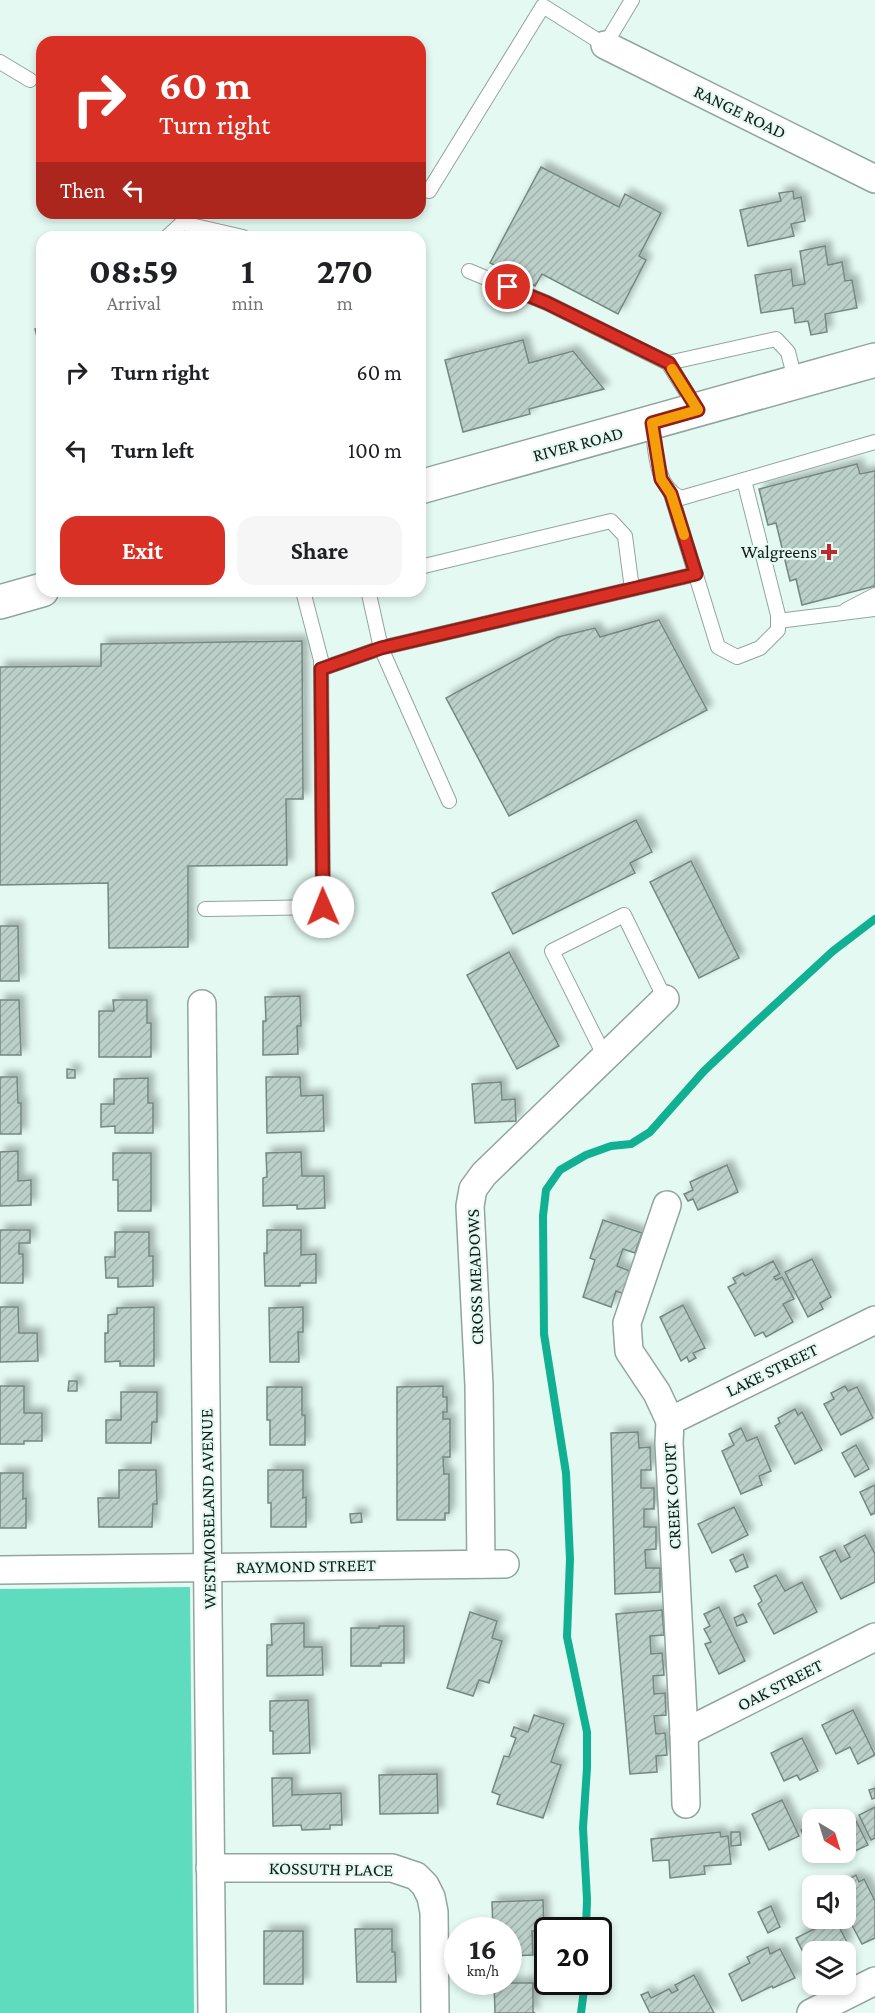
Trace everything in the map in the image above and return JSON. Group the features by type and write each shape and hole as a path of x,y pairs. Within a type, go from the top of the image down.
{"main road":[{"name":"RIVER ROAD","path":"426,485 875,360"},
{"path":"0,602 36,592"}],"street":[{"name":"RANGE ROAD","path":"605,45 875,179"},
{"name":"CROSS MEADOWS","path":"493,1564 479,1385 470,1206 474,1188 484,1174 665,999"},
{"name":"WESTMORELAND AVENUE","path":"202,1004 212,2013"},
{"name":"CREEK COURT","path":"667,1205 627,1323 629,1351 657,1393 670,1421 669,1443 686,1804"},
{"name":"LAKE STREET","path":"670,1421 875,1320"},
{"name":"RAYMOND STREET","path":"0,1570 493,1564"},
{"name":"OAK STREET","path":"684,1733 875,1637"},
{"name":"KOSSUTH PLACE","path":"210,1868 376,1867 392,1868 416,1876 425,1885 431,1897 434,1912 435,2013"},
{"path":"811,2013 875,1981"}],"lane":[{"path":"429,191 544,3 605,45 632,0"},
{"path":"0,62 30,80"},
{"path":"173,231 182,223 217,231"},
{"path":"469,271 547,303 669,363 698,410"},
{"path":"669,363 776,339 788,352 796,383"},
{"path":"652,423 661,479 671,494 718,647 737,657 760,648 778,630 778,615 744,480"},
{"path":"671,494 681,498 875,442"},
{"path":"426,566 611,521 625,536 632,589"},
{"path":"321,669 381,648 696,574"},
{"path":"839,614 875,595"},
{"path":"204,909 323,907 321,660 305,597"},
{"path":"370,597 381,648 449,801"},
{"path":"778,621 875,609"},
{"path":"605,1057 552,951 624,915 665,999"}],"green space":[{"path":"190,1587 194,2013 0,2013 0,1589"}],"building":[{"path":"541,167 619,207 625,194 661,213 639,256 646,260 618,314 542,274 535,286 490,263"},
{"path":"793,191 794,199 801,197 805,221 791,224 794,236 748,246 740,210 781,201 779,193"},
{"path":"825,246 828,265 842,262 845,281 852,280 857,308 825,314 827,332 811,335 808,321 795,323 793,308 761,313 755,275 791,269 793,286 805,284 800,251"},
{"path":"523,340 529,363 573,351 604,389 529,409 530,414 463,432 445,360"},
{"name":"Walgreens","path":"857,464 860,474 875,471 875,586 802,605 796,579 790,581 776,523 768,525 759,489"},
{"path":"659,620 707,710 509,816 446,698 558,637 595,628 600,637"},
{"path":"302,641 303,799 286,799 287,865 188,866 188,947 109,948 108,883 0,885 0,667 101,666 101,644"},
{"path":"636,820 652,852 630,863 635,873 513,934 492,893"},
{"path":"691,861 739,958 699,978 650,882"},
{"path":"0,926 18,926 19,981 0,981"},
{"path":"509,952 559,1046 517,1069 467,975"},
{"path":"300,996 301,1026 297,1026 298,1054 263,1055 263,1021 266,1021 265,997"},
{"path":"0,1000 19,1000 21,1055 0,1055"},
{"path":"113,1000 147,1000 147,1023 151,1023 151,1057 99,1057 99,1011 114,1011"},
{"path":"67,1069 75,1070 75,1078 67,1078"},
{"path":"0,1077 17,1077 18,1103 21,1103 21,1134 0,1134"},
{"path":"266,1077 300,1077 301,1096 323,1095 324,1131 267,1133"},
{"path":"148,1078 148,1103 153,1103 153,1133 115,1133 115,1126 101,1127 101,1104 114,1104 114,1079"},
{"path":"501,1082 502,1100 515,1099 516,1121 475,1123 472,1084"},
{"path":"18,1151 18,1181 31,1180 31,1205 0,1206 0,1152"},
{"path":"301,1152 302,1176 324,1176 325,1208 297,1209 297,1205 263,1206 263,1178 267,1177 266,1153"},
{"path":"113,1153 151,1153 151,1211 118,1211 118,1180 113,1180"},
{"path":"727,1165 738,1192 698,1210 693,1199 688,1201 684,1194 693,1190 690,1182"},
{"path":"603,1220 642,1233 635,1253 623,1249 617,1266 635,1273 627,1295 616,1291 611,1307 583,1297 595,1260 590,1258"},
{"path":"0,1230 30,1230 30,1243 19,1243 19,1254 23,1254 23,1283 0,1283"},
{"path":"267,1230 301,1230 301,1255 316,1254 316,1283 300,1283 300,1286 265,1286 264,1253 267,1253"},
{"path":"115,1232 149,1232 149,1256 153,1256 153,1286 118,1287 118,1278 106,1278 105,1257 115,1257"},
{"path":"812,1259 831,1297 820,1303 823,1309 808,1317 785,1272"},
{"path":"773,1261 780,1274 774,1277 776,1280 782,1277 794,1299 783,1304 793,1322 766,1337 763,1332 755,1336 728,1287 736,1283 733,1278 743,1273 745,1276"},
{"path":"683,1305 705,1348 693,1353 696,1358 689,1362 687,1357 681,1361 660,1317"},
{"path":"0,1307 18,1307 19,1333 37,1333 38,1361 0,1362"},
{"path":"154,1307 154,1366 120,1366 120,1361 105,1362 105,1333 108,1333 108,1315 117,1314 117,1308"},
{"path":"303,1307 303,1332 298,1332 299,1362 270,1362 269,1308"},
{"path":"69,1381 77,1381 77,1391 68,1391"},
{"path":"0,1386 24,1386 24,1413 42,1413 42,1441 0,1444"},
{"path":"443,1386 443,1397 447,1397 447,1412 443,1412 443,1419 450,1419 450,1457 443,1457 444,1474 449,1474 449,1513 445,1513 445,1520 397,1520 397,1387"},
{"path":"845,1386 848,1391 857,1387 873,1418 841,1435 824,1404 834,1399 831,1393"},
{"path":"267,1387 302,1387 305,1445 270,1445"},
{"path":"121,1392 157,1392 157,1422 152,1422 151,1443 106,1443 106,1420 121,1420"},
{"path":"795,1409 798,1415 802,1412 822,1450 795,1464 775,1426 780,1423 778,1418"},
{"path":"741,1428 747,1441 757,1437 771,1471 759,1476 762,1485 741,1494 722,1451 734,1445 729,1434"},
{"path":"638,1432 639,1448 650,1447 651,1470 641,1470 641,1488 654,1488 654,1509 644,1509 644,1527 656,1527 656,1549 645,1550 646,1568 660,1568 660,1592 615,1594 611,1433"},
{"path":"856,1445 869,1469 855,1477 842,1453"},
{"path":"119,1470 156,1470 157,1504 153,1504 152,1527 99,1527 98,1498 119,1498"},
{"path":"268,1470 303,1470 306,1527 271,1527"},
{"path":"0,1473 23,1473 26,1528 0,1528"},
{"path":"875,1485 875,1513 871,1515 860,1492"},
{"path":"734,1507 748,1535 712,1553 698,1524"},
{"path":"361,1513 362,1522 351,1523 350,1514"},
{"path":"865,1535 875,1554 875,1582 841,1599 820,1557 835,1550 841,1562 850,1557 844,1546"},
{"path":"743,1554 748,1567 736,1572 730,1560"},
{"path":"776,1575 785,1591 802,1582 817,1612 774,1634 758,1604 762,1601 754,1586"},
{"path":"719,1607 745,1661 719,1674 705,1644 711,1642 704,1629 710,1626 704,1614"},
{"path":"662,1610 664,1635 650,1636 651,1654 662,1653 664,1675 653,1676 654,1694 665,1693 666,1715 654,1716 656,1734 665,1733 667,1755 656,1756 657,1772 630,1774 616,1614"},
{"path":"470,1612 497,1621 492,1638 502,1641 489,1683 479,1680 473,1696 447,1688"},
{"path":"743,1614 747,1622 737,1626 734,1618"},
{"path":"304,1623 304,1647 322,1647 323,1675 267,1676 267,1645 272,1645 271,1624"},
{"path":"379,1626 404,1626 404,1663 351,1666 351,1628 379,1628"},
{"path":"308,1700 310,1753 273,1754 270,1701"},
{"path":"853,1710 875,1755 858,1764 850,1747 836,1754 822,1725"},
{"path":"534,1715 564,1724 551,1762 561,1765 543,1818 497,1804 500,1795 492,1792 504,1756 509,1757 516,1738 511,1736 514,1727 528,1732"},
{"path":"802,1738 818,1771 800,1780 797,1775 784,1781 771,1753"},
{"path":"437,1774 438,1813 380,1814 379,1775"},
{"path":"272,1778 292,1778 292,1795 341,1793 342,1825 330,1825 330,1829 302,1830 301,1825 273,1826"},
{"path":"875,1788 875,1798 872,1799 869,1790"},
{"path":"782,1800 799,1836 769,1850 752,1814"},
{"path":"875,1807 875,1838 871,1840 859,1815"},
{"path":"856,1821 868,1845 856,1851"},
{"path":"720,1832 721,1837 728,1836 731,1864 704,1866 705,1874 670,1878 669,1860 653,1861 651,1839"},
{"path":"731,1832 740,1832 741,1845 731,1846"},
{"path":"856,1875 859,1882 864,1879 875,1901 875,1938 862,1944 854,1929 856,1929"},
{"path":"543,1900 544,1917 534,1917 533,1955 522,1955 522,1917 493,1917 492,1902"},
{"path":"771,1906 780,1927 768,1933 758,1912"},
{"path":"355,1929 392,1929 396,1982 357,1982"},
{"path":"814,1929 840,1929 846,1941 802,1941 802,1950 796,1938"},
{"path":"264,1931 303,1931 303,1984 264,1984"},
{"path":"768,1947 770,1954 780,1949 795,1978 773,1988 772,1986 742,2001 729,1974 750,1963 747,1957"},
{"path":"694,1975 714,2013 650,2013 641,1995 648,1992 651,1998 669,1989 672,1993 678,1990 675,1985"},
{"path":"522,1983 533,1983 533,2012 535,2013 495,2013 494,1995 522,1995"}],"waterway":[{"path":"586,1917 583,1828 587,1732 567,1637 570,1559 566,1473 544,1334 543,1216 546,1190 560,1170 586,1155 611,1146 631,1144 650,1132 704,1071 833,951 875,919"},
{"path":"581,2013 583,1995"}],"slow traffic":[{"path":"672,369 698,410 652,423 661,479 671,494 684,535"}],"place":[{"name":"Walgreens","path":"829,552"}],"route":[{"path":"323,907 321,669 374,650 447,631 696,574 671,494 661,479 652,423 698,410 669,363 547,303 508,287"}]}
